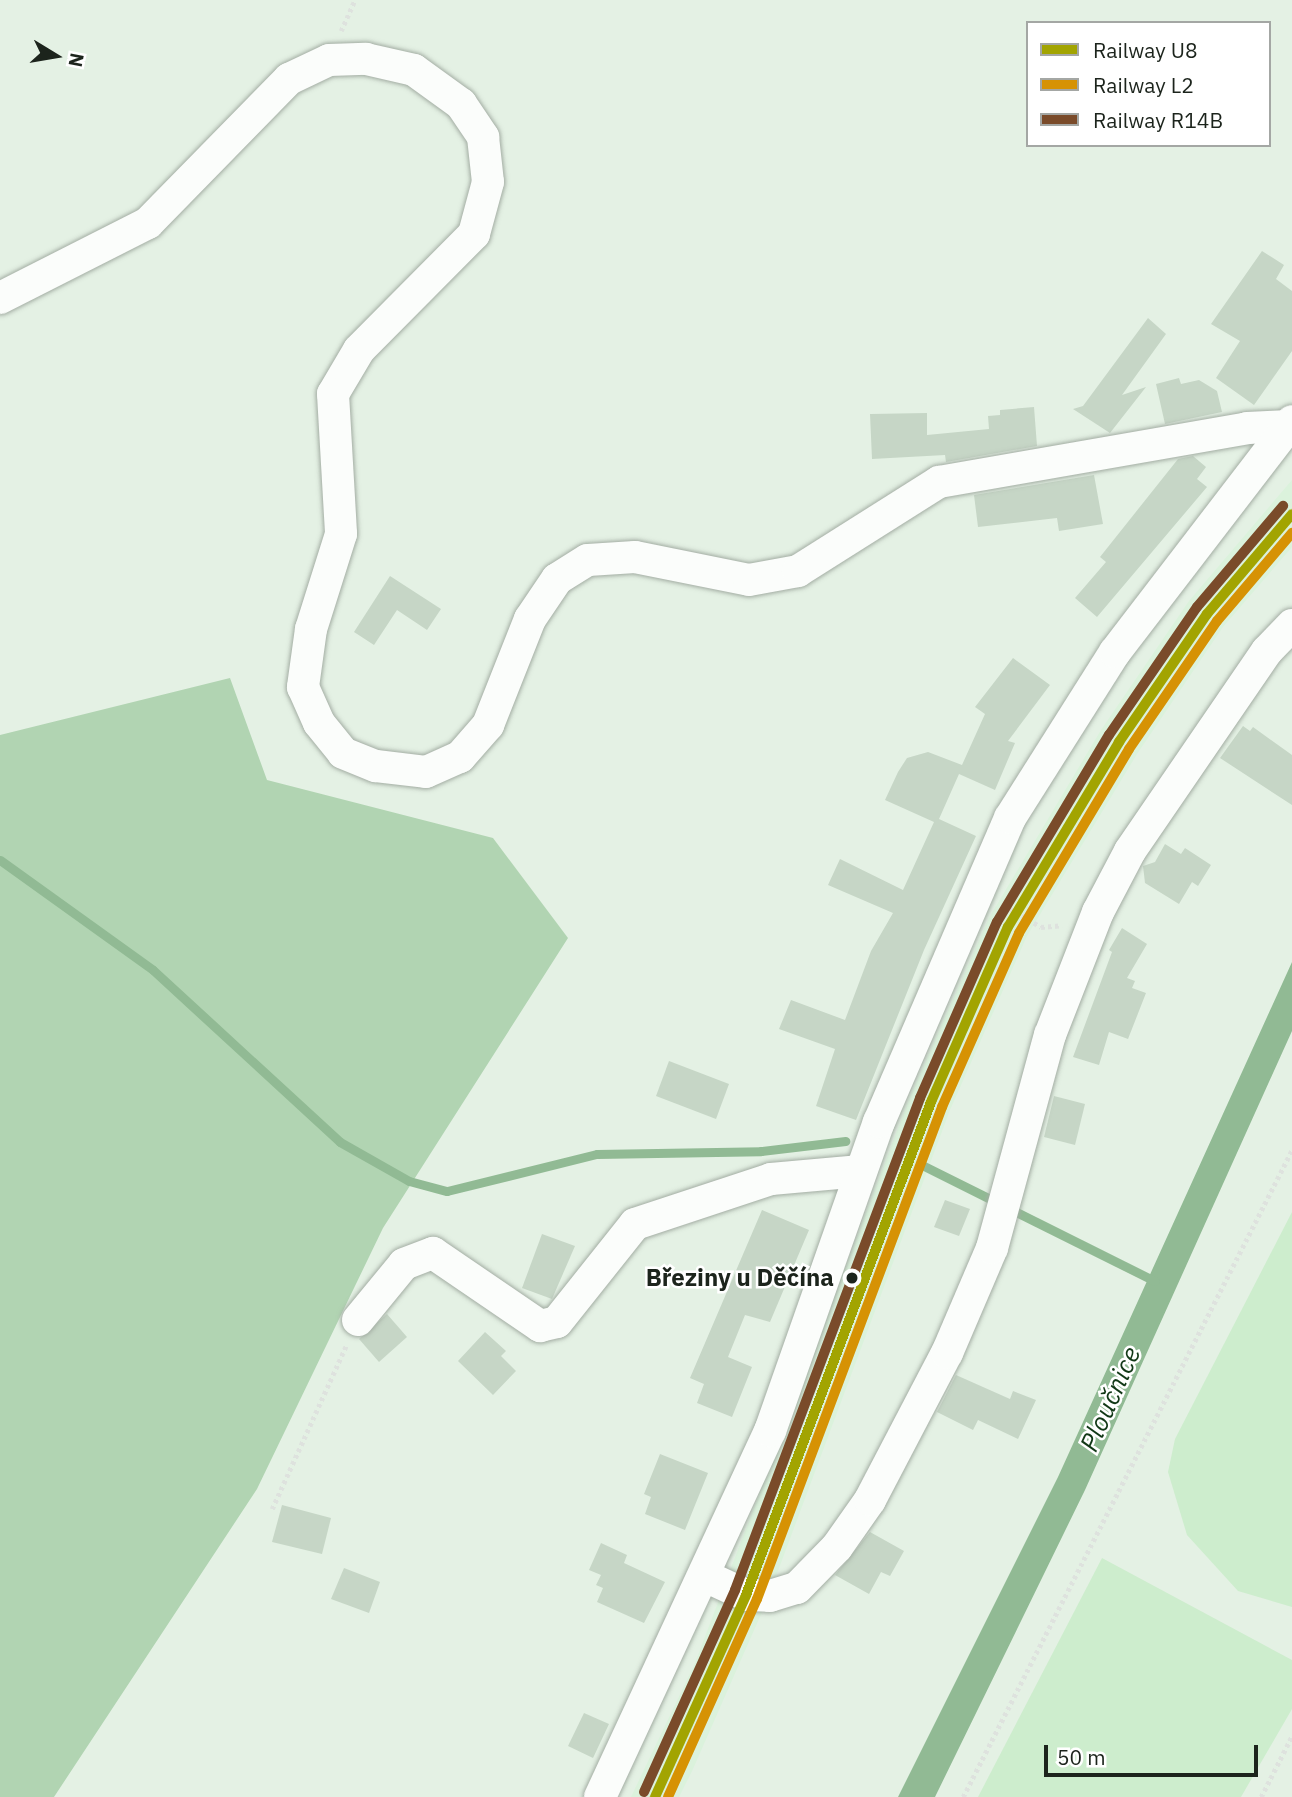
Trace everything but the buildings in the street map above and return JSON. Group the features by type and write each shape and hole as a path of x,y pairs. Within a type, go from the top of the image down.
{"street":[{"path":"0,298 148,223 289,79 329,60 366,59 414,70 461,104 483,137 488,181 474,234 359,350 334,394 341,534 312,629 303,687 319,723 343,753 376,766 426,772 460,757 488,725 530,619 557,579 588,560 635,557 749,580 798,571 939,482 1247,428 1290,424"},
{"path":"600,1797 705,1576 769,1431 861,1171 1010,818 1115,652 1290,424"},
{"path":"705,1576 746,1595 770,1596 797,1588 837,1547 904,1442 947,1353 1000,1221 1050,1035 1098,912 1130,851 1267,651 1292,625"},
{"path":"358,1320 404,1264 433,1253 540,1326 557,1322 635,1224 771,1179 861,1171"}],"path":[{"path":"979,890 1041,927 1059,926 1098,912"},
{"path":"963,1797 1292,1150"},
{"path":"272,1509 358,1320"},
{"path":"1261,1797 1292,1736"}],"shaded area":[{"path":"1292,480 1292,547 1223,627 1137,754 1027,936 950,1110 766,1603 679,1797 631,1797 695,1663 911,1094 989,918 1101,730 1189,601"},
{"path":"230,678 267,780 493,838 568,938 383,1228 257,1489 54,1797 0,1797 0,735"},
{"path":"1292,1212 1292,1607 1238,1591 1187,1535 1168,1472 1175,1439"},
{"path":"1102,1558 1292,1660 1292,1709 1241,1797 978,1797"}],"water":[{"name":"Ploučnice","path":"1292,962 1292,1031 1085,1490 935,1797 898,1797 1058,1477"}],"waterway":[{"path":"0,860 153,970 340,1142 409,1181 447,1191 597,1154 761,1151 845,1141"},
{"path":"922,1165 1155,1281"}],"rail line":[{"name":"R14B","path":"644,1792 735,1590 920,1098 997,922 1109,735 1197,607 1283,506"},
{"name":"U8","path":"655,1797 746,1595 931,1102 1008,927 1119,742 1207,614 1292,514"},
{"name":"L2","path":"668,1797 757,1599 942,1107 1019,933 1129,749 1217,621 1292,533"}],"place":[{"name":"Březiny u Děčína","path":"852,1278"}]}
